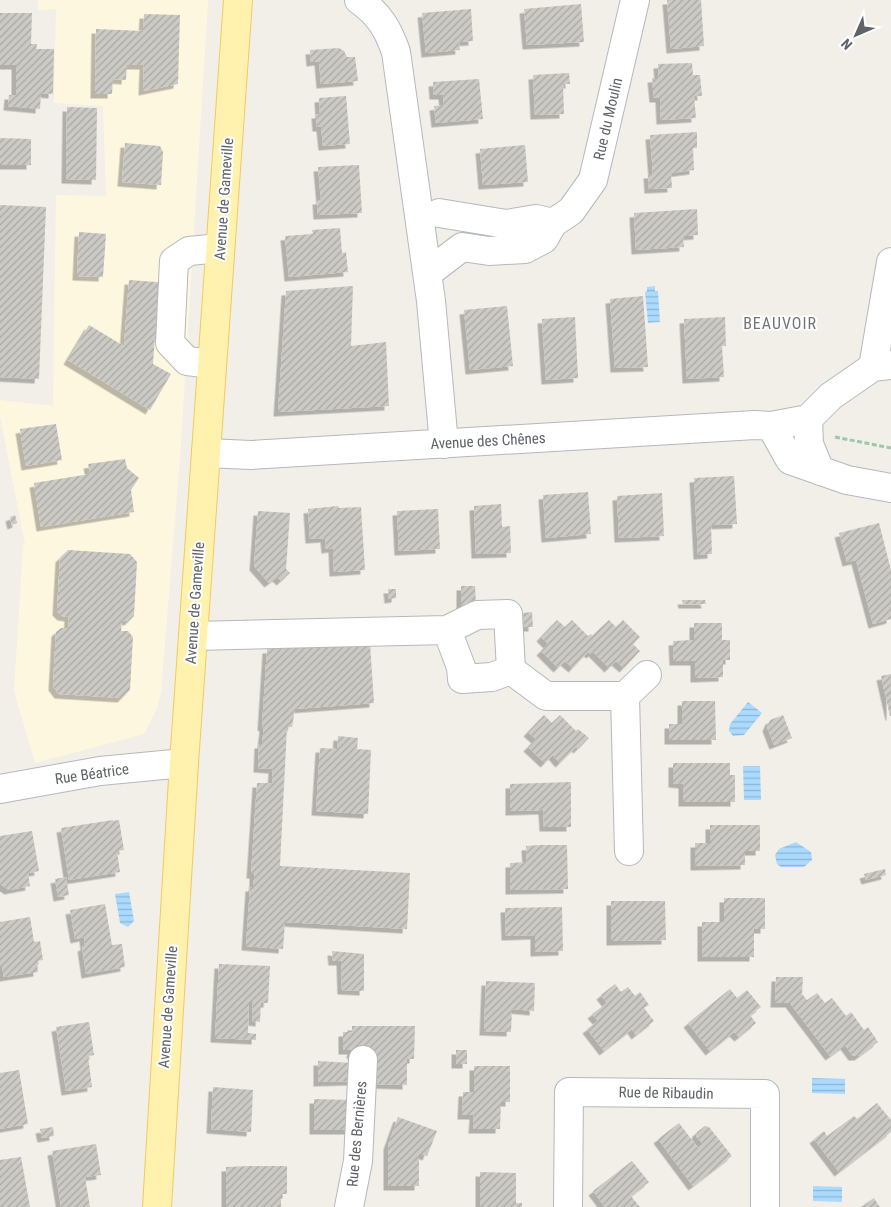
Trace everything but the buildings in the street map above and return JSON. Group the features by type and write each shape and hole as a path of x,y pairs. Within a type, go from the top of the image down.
{"main road":[{"name":"Avenue de Gameville","path":"156,1207 184,763 238,0"}],"street":[{"path":"359,0 371,8 387,26 396,52 428,273 444,444"},
{"name":"Rue du Moulin","path":"462,248 489,251 525,250 544,239 553,223 570,211 593,180 635,0"},
{"path":"415,182 439,213 462,248 428,273"},
{"path":"439,213 506,224 536,219 553,223"},
{"path":"212,364 187,361 170,343 174,261 189,251 220,248"},
{"path":"820,471 809,444 808,419 831,396 882,366 891,262"},
{"name":"Avenue des Chênes","path":"206,453 251,455 755,425 771,426 808,419"},
{"path":"771,426 790,460 847,480 891,488"},
{"path":"193,636 447,630 477,615 508,614 511,670"},
{"path":"447,630 461,667 462,679 492,677 511,670"},
{"path":"511,670 546,696 624,696 647,674"},
{"path":"624,696 629,850"},
{"name":"Rue Béatrice","path":"0,789 100,771 184,763"},
{"name":"Rue des Bernières","path":"349,1207 358,1161 363,1060"},
{"name":"Rue de Ribaudin","path":"568,1207 569,1092 765,1094 766,1207"}],"path":[{"path":"808,419 822,435 891,448"}],"shaded area":[{"path":"38,0 208,0 180,458 161,692 157,708 144,734 35,763 14,691 23,545 25,544 0,416 0,400 53,406 56,195 106,196 103,106 54,103 56,9 38,10"}],"water":[{"path":"655,286 655,291 658,291 660,322 648,323 645,292 647,287"},
{"path":"748,702 762,713 744,735 733,736 729,731 730,724"},
{"path":"743,766 760,766 761,800 744,800"},
{"path":"796,842 811,852 812,860 804,867 781,867 777,864 775,855 779,849"},
{"path":"129,892 134,921 128,927 120,923 115,894"},
{"path":"812,1078 845,1079 845,1094 812,1093"},
{"path":"813,1186 842,1187 842,1202 813,1201"}],"district":[{"name":"BEAUVOIR","path":"780,323"}]}
